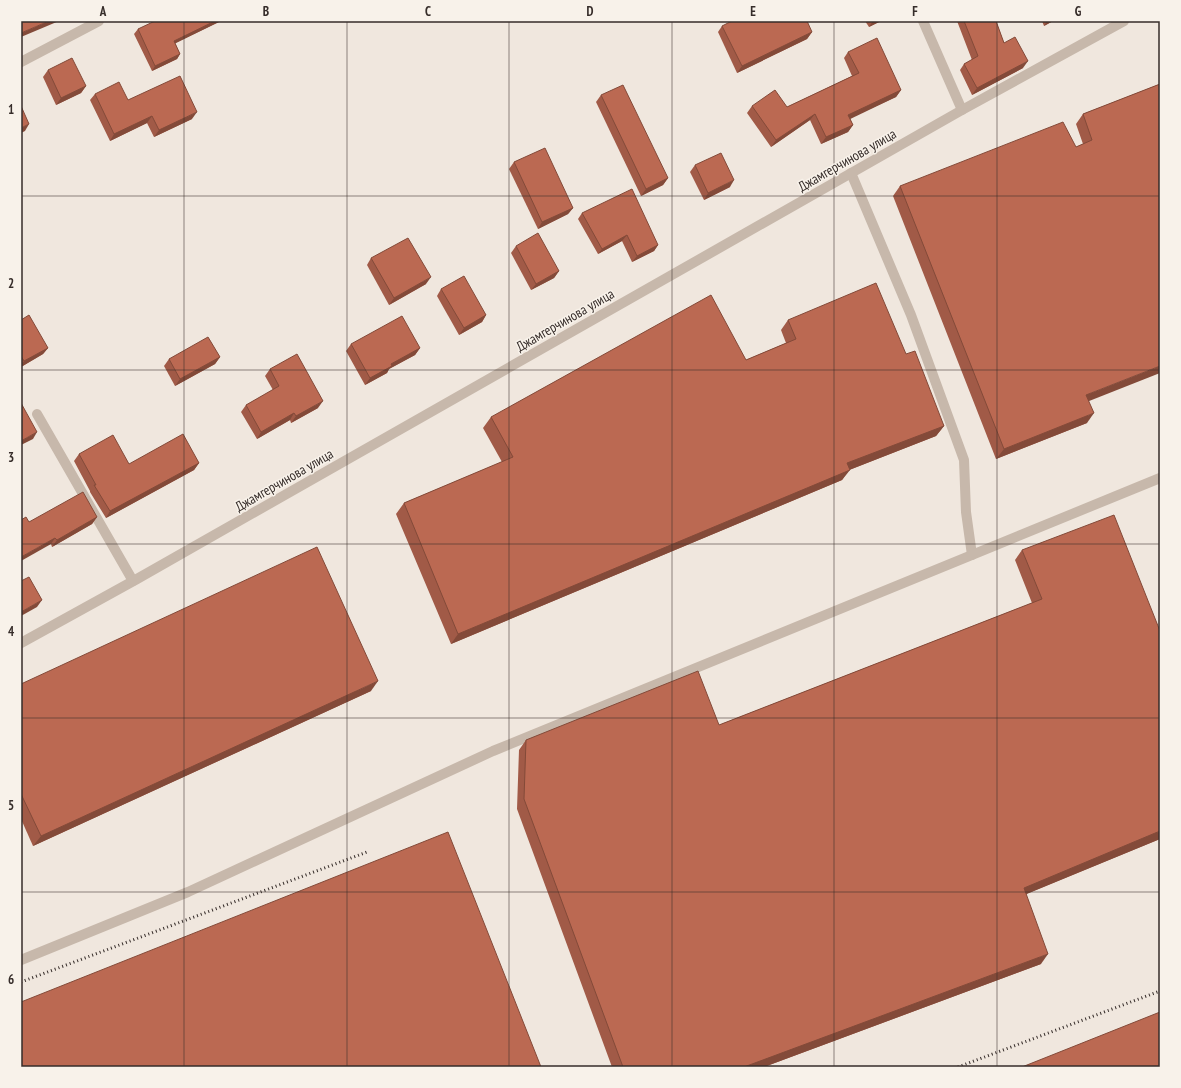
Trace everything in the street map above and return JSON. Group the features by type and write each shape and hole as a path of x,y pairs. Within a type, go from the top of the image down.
{"street":[{"path":"21,62 99,21"},
{"path":"923,21 962,110"},
{"name":"Джамгерчинова улица","path":"21,643 133,581 962,110 1124,21"},
{"path":"852,173 911,315 964,460 966,512 972,555"},
{"path":"37,414 133,581"},
{"path":"21,960 188,892 493,751 1160,478"}],"building":[{"path":"21,21 49,21 21,33"},
{"path":"155,21 215,21 174,41 180,54 155,66 138,29"},
{"path":"732,21 807,21 812,32 742,66 722,26"},
{"path":"964,21 996,21 1004,43 1015,37 1028,61 977,88 964,64 978,56"},
{"path":"877,38 901,90 848,115 853,125 826,137 815,114 776,140 752,106 775,90 787,107 859,73 848,52"},
{"path":"72,58 86,86 61,98 48,70"},
{"path":"180,76 197,112 159,130 152,116 114,134 95,94 119,82 128,100"},
{"path":"1160,84 1160,366 1086,395 1094,413 1004,449 900,186 1063,122 1076,147 1092,140 1083,114"},
{"path":"623,85 668,178 646,189 601,95"},
{"path":"21,106 29,124 21,128"},
{"path":"545,148 573,208 542,222 514,162"},
{"path":"721,153 734,180 708,193 695,165"},
{"path":"632,189 658,245 637,256 627,235 602,249 582,213"},
{"path":"538,233 559,271 536,284 516,246"},
{"path":"408,238 431,277 394,298 371,258"},
{"path":"464,276 486,315 464,328 441,289"},
{"path":"876,283 906,354 915,351 944,426 847,463 850,470 458,634 404,503 513,457 491,417 711,295 746,360 796,339 788,320"},
{"path":"29,315 48,348 24,361 21,356 21,320"},
{"path":"402,316 420,348 391,364 392,366 370,378 351,344"},
{"path":"208,337 220,357 180,379 169,359"},
{"path":"297,354 323,401 296,416 294,413 261,432 246,405 279,386 270,369"},
{"path":"21,403 37,432 21,441"},
{"path":"183,434 199,463 110,511 94,485 96,485 79,454 113,435 129,464"},
{"path":"83,492 97,517 57,540 55,538 21,557 21,520 26,517 29,522"},
{"path":"1114,515 1160,631 1160,831 1024,888 1048,954 744,1067 623,1067 524,799 526,740 698,671 719,725 1042,599 1022,550"},
{"path":"317,547 378,681 41,836 21,794 21,684"},
{"path":"29,577 42,600 21,612 21,581"},
{"path":"448,832 541,1067 21,1067 21,1002"},
{"path":"1160,1012 1160,1067 1022,1067"}],"railway":[{"path":"21,982 367,852"},
{"path":"958,1067 1160,991"}]}
